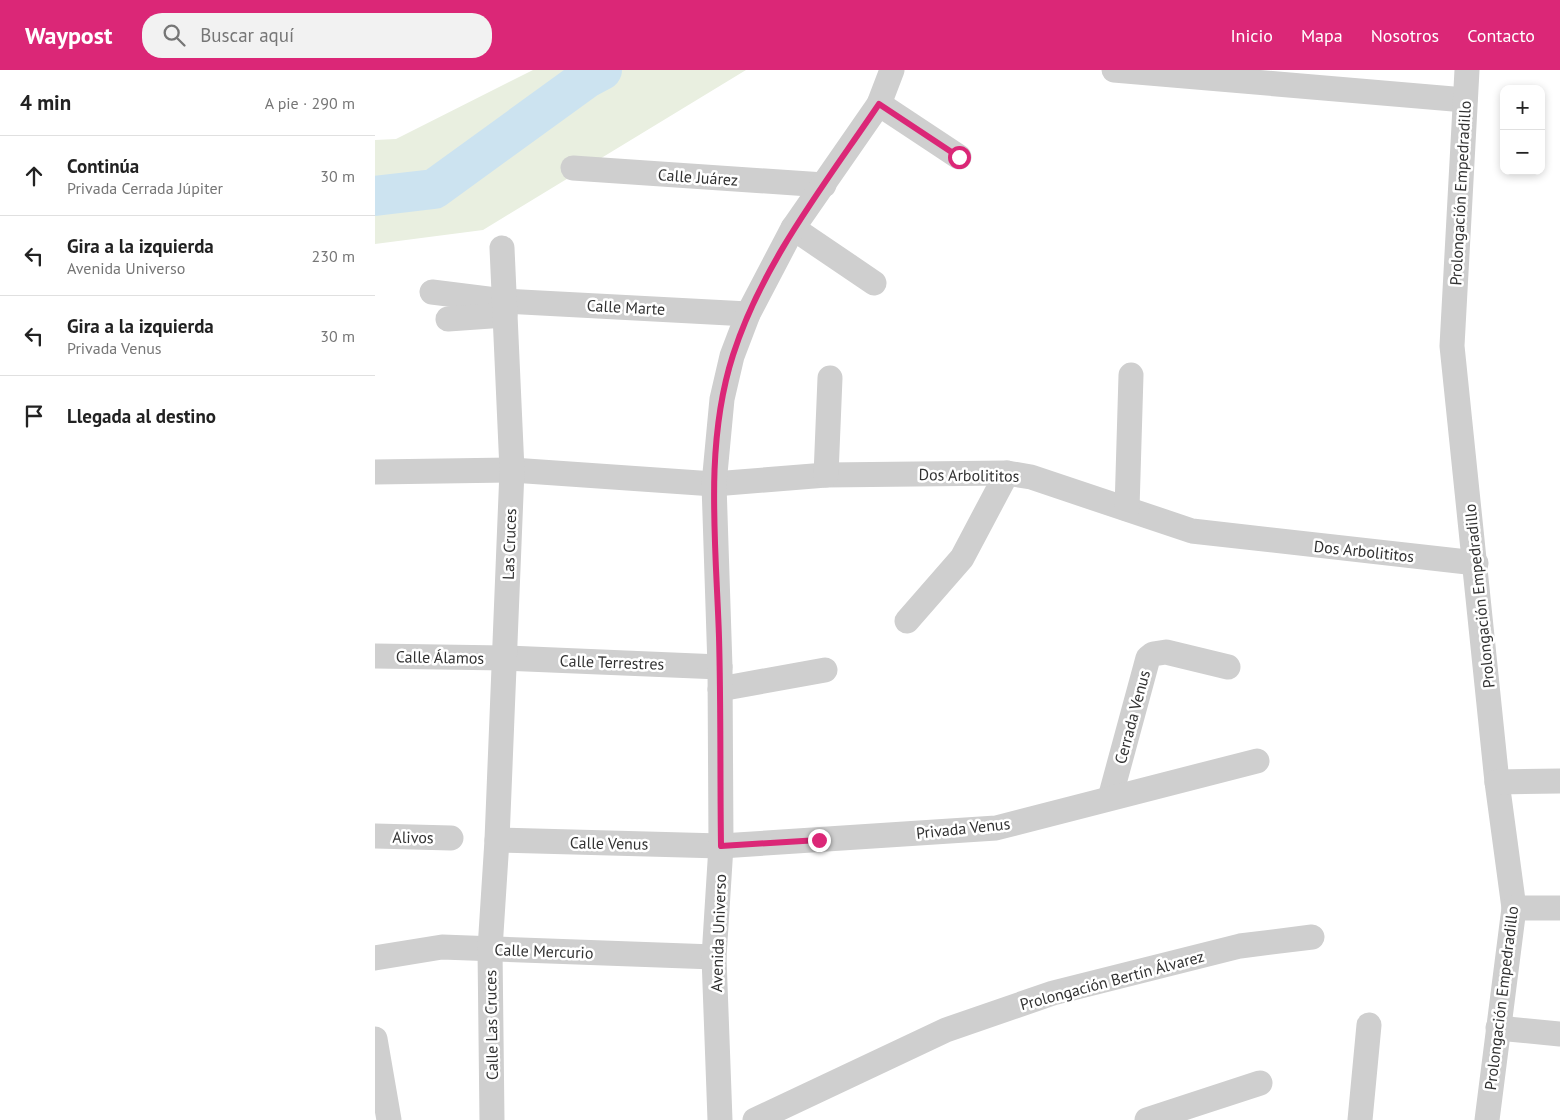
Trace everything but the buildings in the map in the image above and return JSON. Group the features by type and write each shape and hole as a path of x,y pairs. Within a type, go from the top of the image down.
{"street":[{"name":"Avenida Universo","path":"720,1120 714,957 721,846 720,678 713,484 722,399 732,356 748,314 793,228 879,104 892,70"},
{"path":"1114,70 1465,100"},
{"name":"Prolongación Empedradillo","path":"1467,70 1452,346 1476,563 1497,782 1514,908 1487,1120"},
{"path":"879,104 959,157"},
{"name":"Calle Juárez","path":"573,168 824,185"},
{"path":"793,228 874,283"},
{"name":"Las Cruces","path":"497,840 513,470 502,248"},
{"path":"432,292 504,308"},
{"path":"448,319 504,308"},
{"name":"Calle Marte","path":"504,308 748,314"},
{"path":"1127,509 1131,375"},
{"path":"826,475 830,378"},
{"name":"Dos Arbolititos","path":"375,472 513,470 713,484 826,475 1007,473 1031,477 1192,531 1229,537 1476,563"},
{"path":"907,622 963,558 1007,473"},
{"name":"Cerrada Venus","path":"1109,798 1149,658 1153,654 1166,652 1228,667"},
{"name":"Calle Álamos","path":"375,656 505,658"},
{"name":"Calle Terrestres","path":"505,658 720,678 825,670"},
{"name":"Privada Venus","path":"721,846 996,828 1257,762"},
{"path":"1497,782 1560,781"},
{"name":"Alivos","path":"375,836 451,838"},
{"name":"Calle Venus","path":"497,840 721,846"},
{"name":"Calle Las Cruces","path":"492,1120 490,949 497,840"},
{"path":"1514,908 1560,908"},
{"name":"Prolongación Bertín Álvarez","path":"755,1120 946,1030 1053,993 1240,946 1312,938"},
{"name":"Calle Mercurio","path":"375,958 442,947 714,957"},
{"path":"1360,1120 1369,1025"},
{"path":"1498,1028 1560,1034"},
{"path":"375,1038 389,1120"},
{"path":"1147,1120 1260,1083"}],"green space":[{"path":"533,70 746,70 483,230 375,244 375,140 396,139"}],"waterway":[{"path":"375,196 434,189 587,78 602,70"}],"route":[{"path":"819,840 721,846 720,667 713,484 722,399 732,356 748,314 793,228 879,104 959,157"}]}
